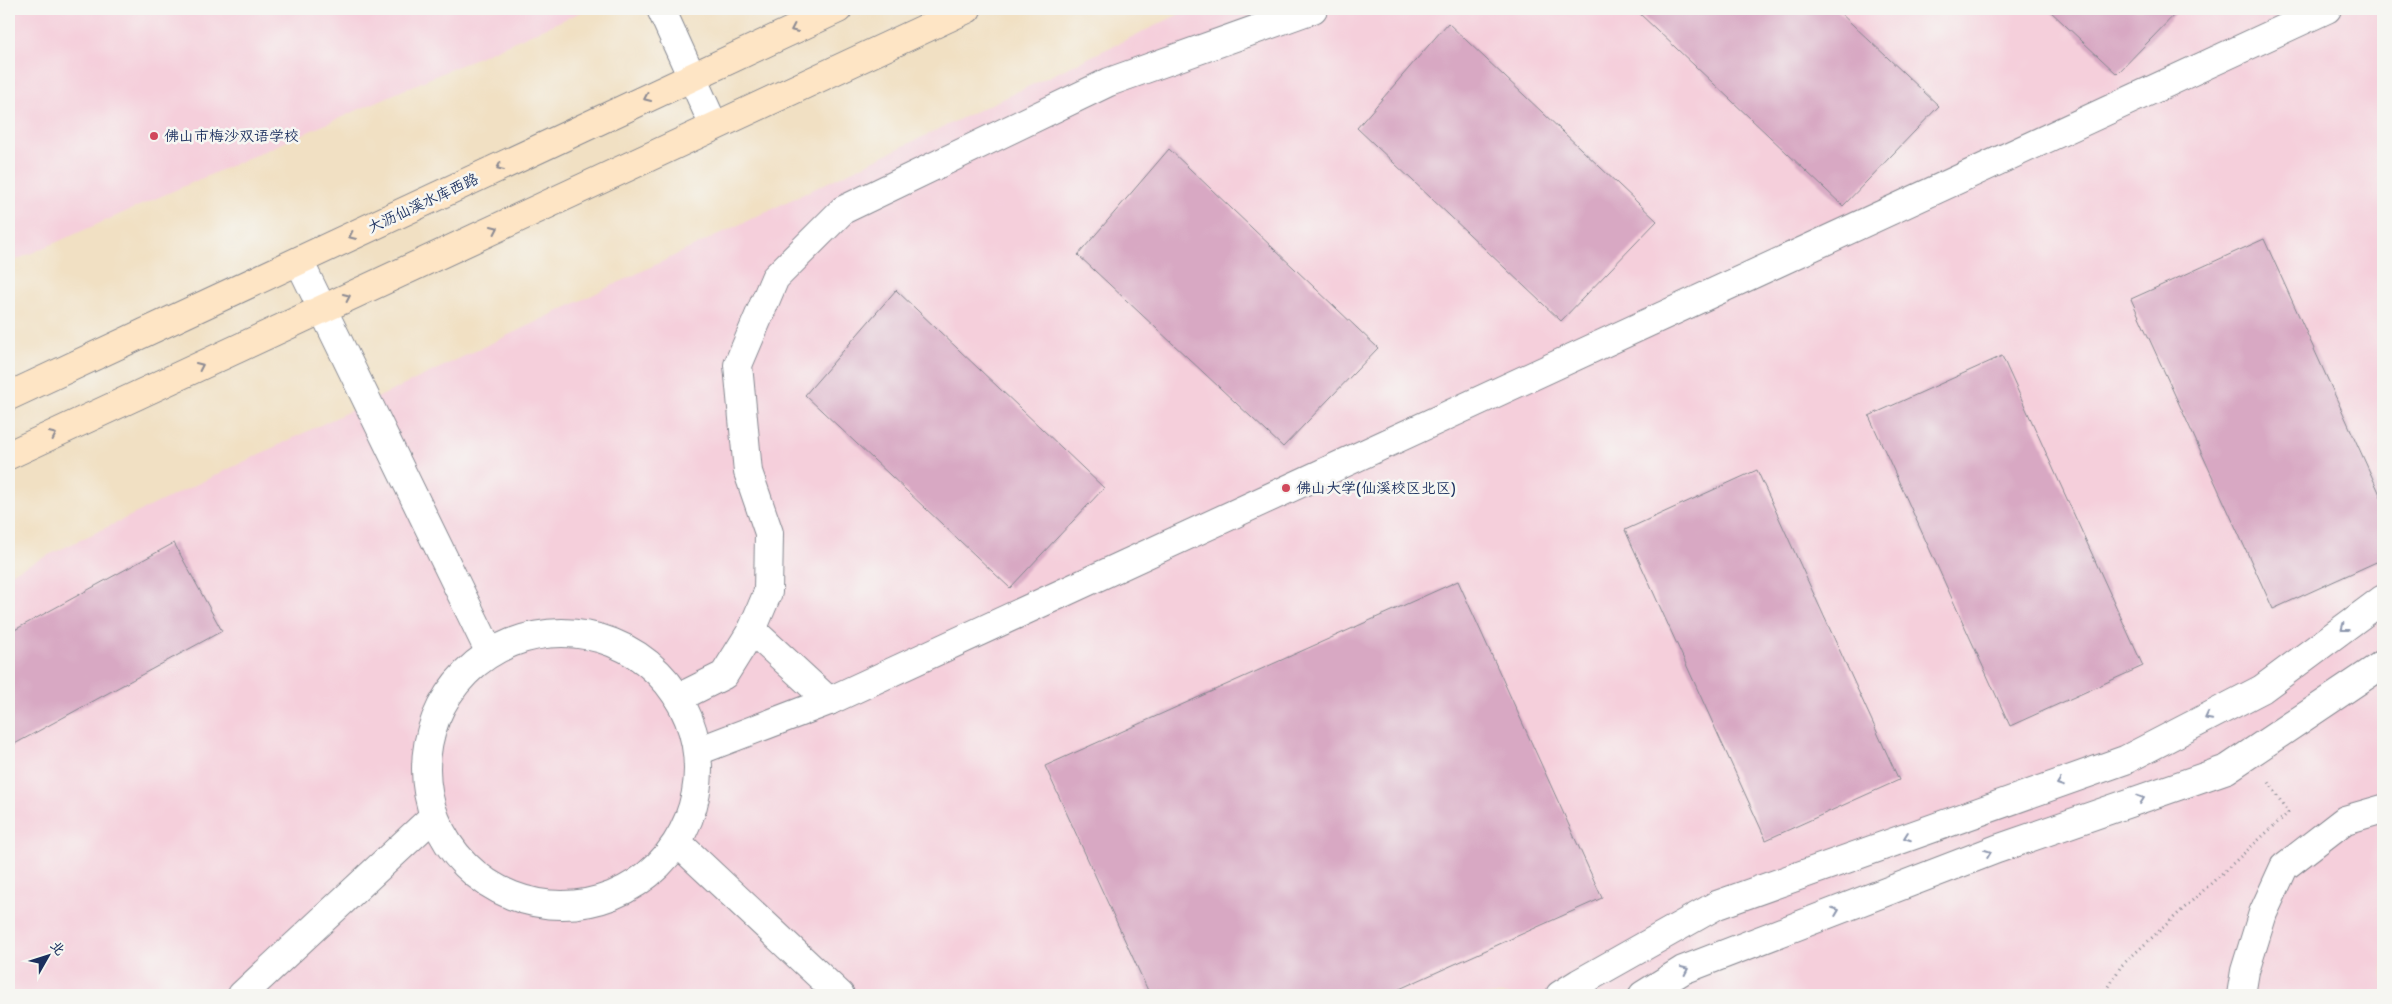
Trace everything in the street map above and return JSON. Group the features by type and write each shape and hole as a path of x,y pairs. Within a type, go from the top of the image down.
{"street":[{"path":"661,9 714,126"},
{"name":"大沥仙溪水库西路","path":"9,396 838,9"},
{"path":"9,455 967,9"},
{"path":"678,698 724,675 752,630 768,592 769,533 748,472 738,365 775,278 843,210 1108,82 1313,9"},
{"path":"698,751 829,701 2327,9"},
{"path":"299,261 490,653"},
{"path":"1560,995 1717,905 2126,760 2262,689 2383,599"},
{"path":"752,630 829,701"},
{"path":"576,633 621,646 659,672 678,698 686,710 698,751 696,801 678,843 647,878 606,899 561,907 518,898 479,878 449,846 434,817 426,762 435,720 457,682 490,653 530,636 576,633"},
{"path":"1643,995 1692,967 1997,849 2227,769 2383,664"},
{"path":"2241,995 2245,971 2263,913 2284,867 2345,820 2383,808"},
{"path":"242,995 434,817"},
{"path":"678,843 840,995"}],"path":[{"path":"2104,995 2121,966 2288,813 2264,775"}],"shaded area":[{"name":"佛山市梅沙双语学校","path":"9,9 588,9 9,263"},
{"name":"佛山大学(仙溪校区北区)","path":"1190,9 2383,9 2383,995 9,995 9,574"}],"building":[{"path":"1642,9 1836,9 1939,106 1843,206 1639,13"},
{"path":"2048,9 2180,9 2117,74"},
{"path":"1448,23 1657,221 1561,321 1357,128"},
{"path":"1169,149 1378,348 1283,447 1078,255"},
{"path":"2264,239 2383,501 2383,559 2273,609 2131,299"},
{"path":"896,290 1104,488 1010,588 805,395"},
{"path":"2002,356 2143,666 2010,726 1869,416"},
{"path":"1757,470 1899,780 1766,840 1625,530"},
{"path":"174,543 222,631 9,747 9,633"},
{"path":"1458,581 1602,898 1386,995 1150,995 1045,766"}],"place":[{"name":"佛山市梅沙双语学校","path":"154,136"},
{"name":"佛山大学(仙溪校区北区)","path":"1286,488"}]}
